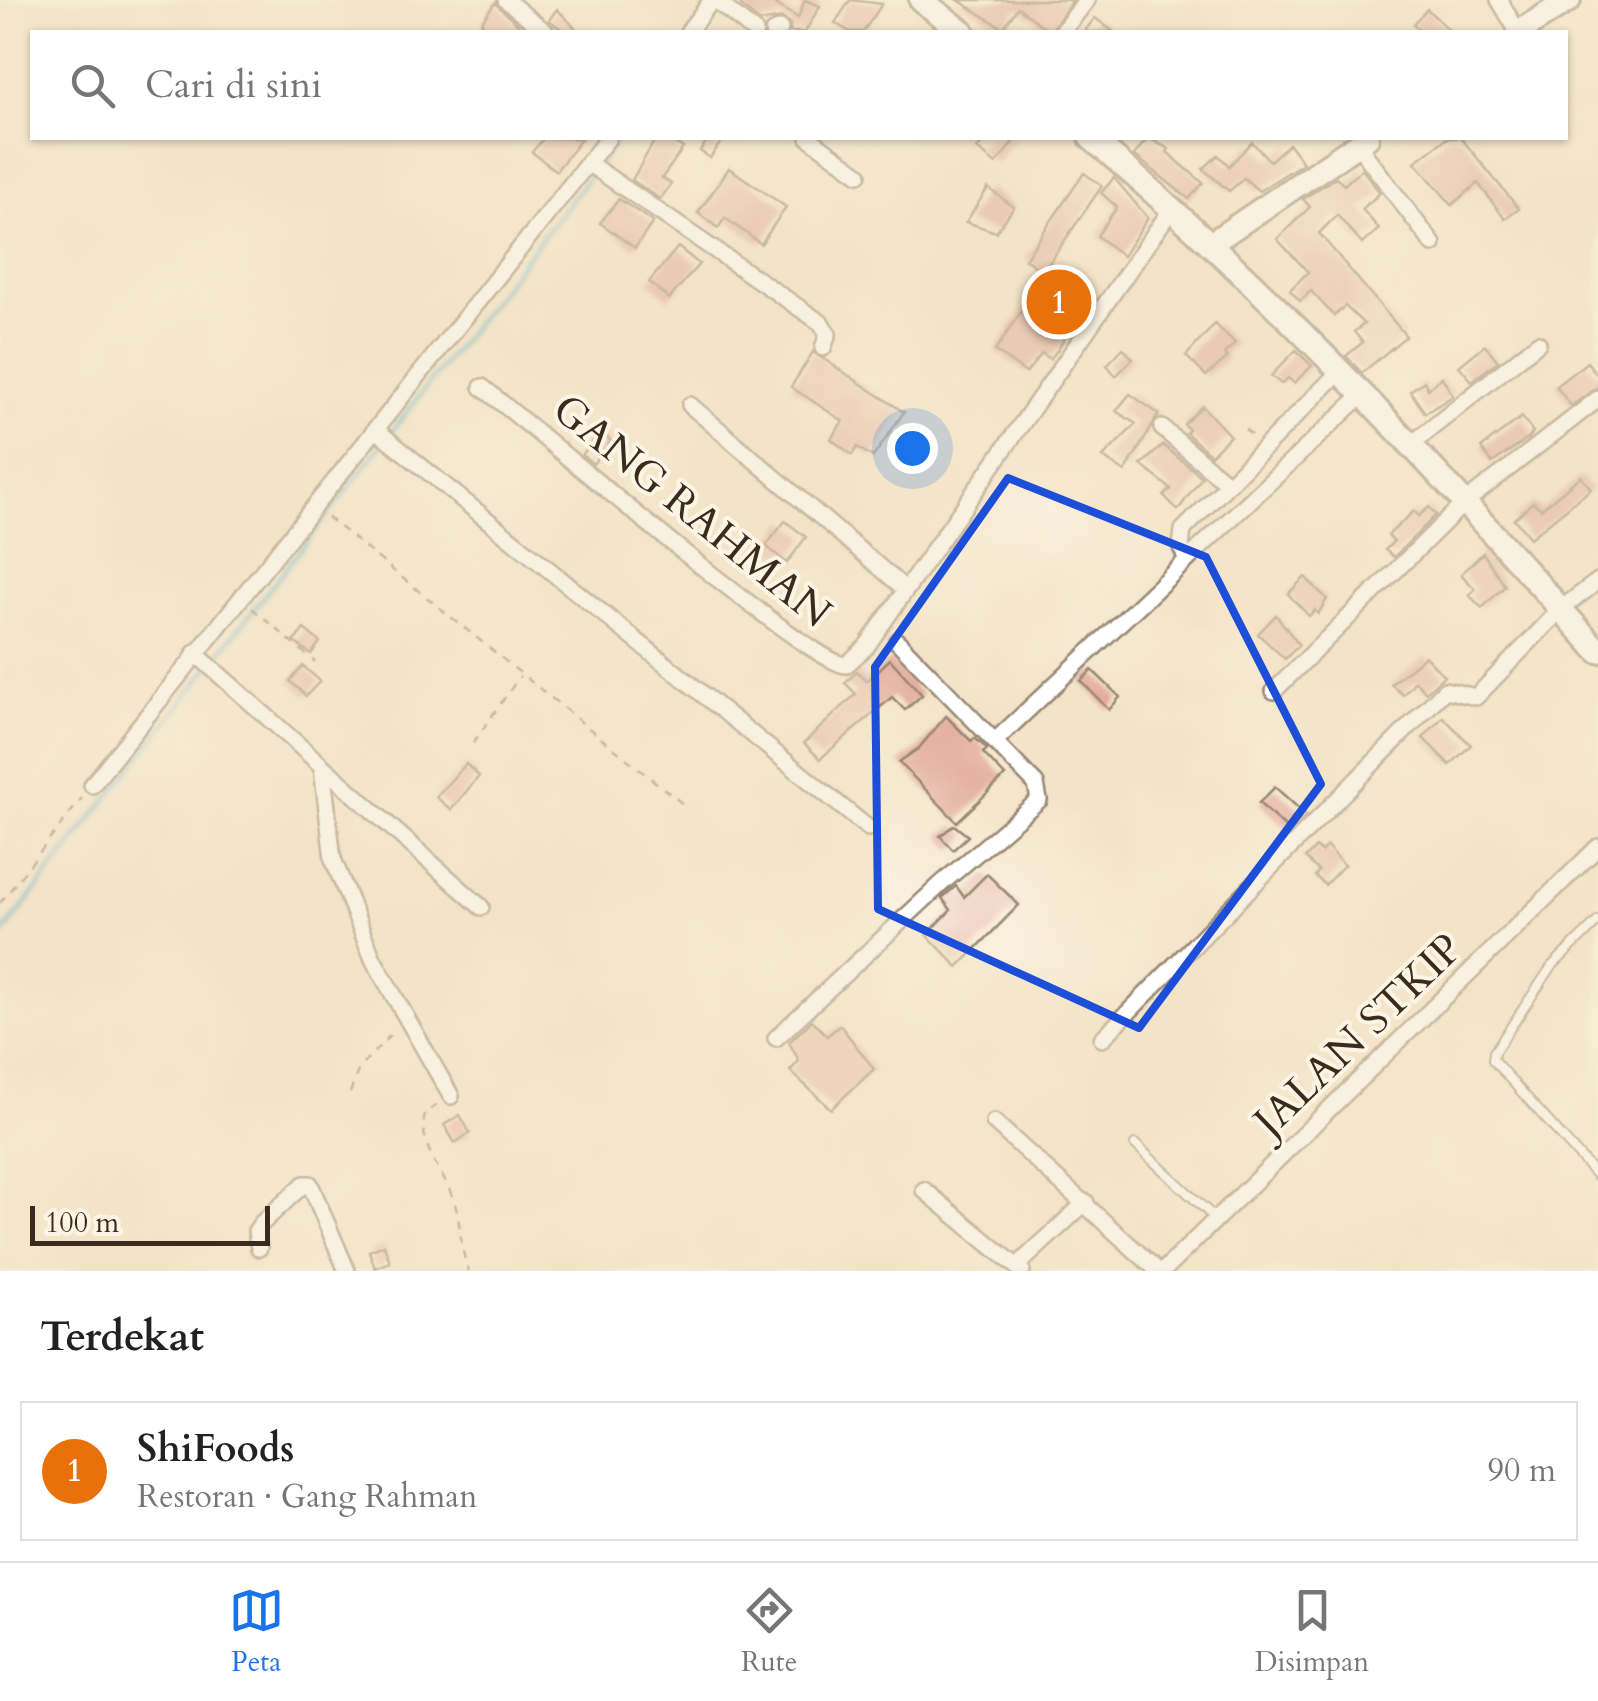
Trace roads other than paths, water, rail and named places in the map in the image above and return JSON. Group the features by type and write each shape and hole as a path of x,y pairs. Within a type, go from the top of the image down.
{"street":[{"path":"506,0 544,30"},
{"path":"921,0 959,30"},
{"path":"1064,30 1087,0"},
{"path":"1500,0 1518,30"},
{"path":"1522,30 1569,0"},
{"path":"690,30 720,4 752,30"},
{"path":"92,785 607,140"},
{"path":"813,140 859,174"},
{"path":"1092,140 1173,208 1339,372 1598,651"},
{"path":"1210,244 1362,141 1432,244"},
{"path":"590,164 767,282 821,323 828,334 823,348"},
{"name":"GANG RAHMAN","path":"482,387 738,594 830,662 846,665 905,588 1173,208"},
{"path":"1409,446 1538,343"},
{"path":"1187,560 1181,547 1183,530 1339,372"},
{"path":"996,740 1360,396"},
{"path":"1274,692 1464,503 1598,399"},
{"path":"690,405 905,588"},
{"path":"1162,428 1228,484"},
{"path":"375,429 868,828"},
{"path":"1102,1039 1445,690 1476,697 1561,609 1598,580"},
{"path":"776,1038 940,884 1036,806 1040,794 1036,784 996,740 897,640"},
{"path":"195,653 481,906"},
{"path":"322,767 332,859 373,958 451,1096"},
{"name":"JALAN STKIP","path":"1160,1271 1217,1220 1598,847"},
{"path":"994,1122 1160,1271"},
{"path":"259,1248 256,1232 261,1224 294,1192 310,1184 347,1271"},
{"path":"924,1190 1020,1269 1086,1202"}],"lane":[{"path":"1598,922 1552,966 1493,1060 1598,1177"},
{"path":"1135,1144 1217,1220"}],"waterway":[{"path":"703,30 721,7"},
{"path":"0,937 617,140"}],"place":[{"name":"ShiFoods","path":"1059,302"}]}
